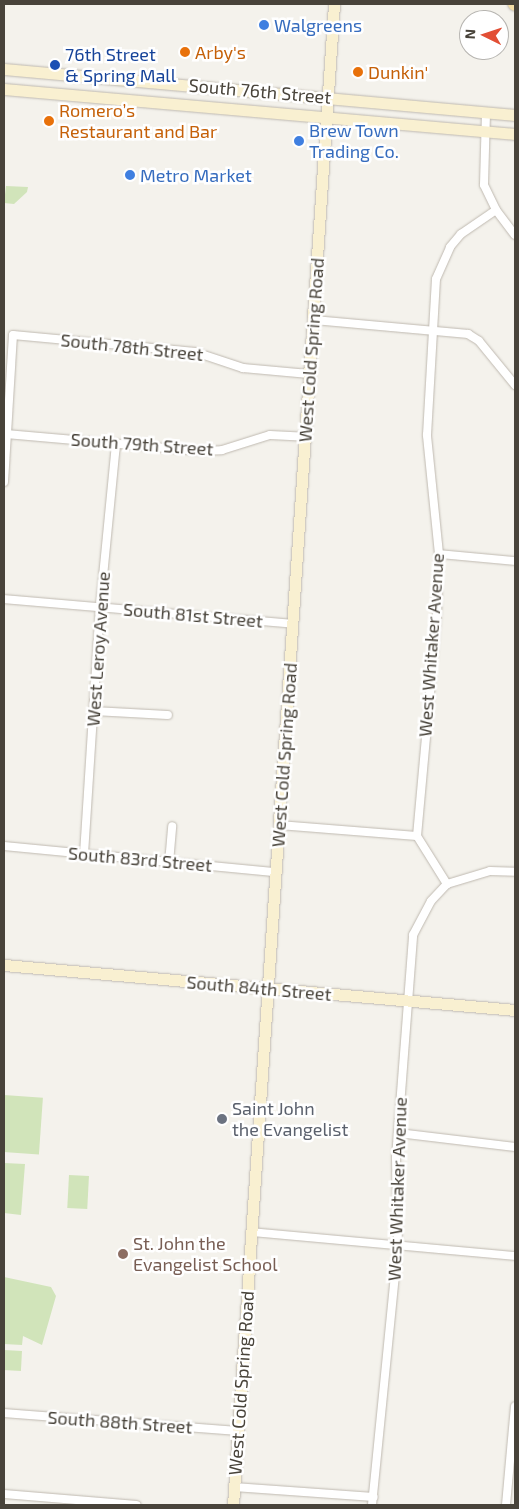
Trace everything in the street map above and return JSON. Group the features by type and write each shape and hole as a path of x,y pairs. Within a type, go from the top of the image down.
{"street":[{"name":"West Cold Spring Road","path":"233,1505 328,116 334,4"},
{"name":"South 76th Street","path":"4,69 329,96 515,115"},
{"path":"9,89 16,70"},
{"path":"116,98 118,78"},
{"name":"South 76th Street","path":"9,89 515,134"},
{"path":"386,122 387,102"},
{"path":"486,113 484,179 496,210 515,235"},
{"name":"West Whitaker Avenue","path":"417,836 437,616 439,554 426,434 436,279 441,262 461,234 496,210"},
{"path":"314,320 434,328 468,334 479,341 515,385"},
{"name":"South 78th Street","path":"6,434 13,335 195,352 215,356 243,368 309,374"},
{"path":"4,482 6,434"},
{"name":"South 79th Street","path":"6,434 199,451 222,450 270,435 305,437"},
{"name":"West Leroy Avenue","path":"84,854 100,607 116,444"},
{"path":"439,554 515,561"},
{"name":"South 81st Street","path":"4,600 293,624"},
{"path":"93,711 168,715"},
{"path":"279,825 417,836 447,884 490,871 515,872"},
{"path":"169,863 172,826"},
{"name":"South 83rd Street","path":"4,846 276,872"},
{"name":"West Whitaker Avenue","path":"373,1501 398,1246 396,1158 406,1001 413,935 431,901 447,884"},
{"name":"South 84th Street","path":"4,965 268,990 515,1010"},
{"path":"398,1133 515,1147"},
{"path":"251,1232 515,1256"},
{"path":"506,1505 515,1406"},
{"name":"South 88th Street","path":"4,1413 237,1431"},
{"path":"234,1487 373,1501"},
{"path":"4,1494 137,1505"}],"green space":[{"path":"6,186 28,187 27,192 14,204 4,203"},
{"path":"4,1095 43,1098 39,1155 4,1152"},
{"path":"4,1163 25,1164 21,1215 4,1213"},
{"path":"69,1175 89,1176 87,1209 67,1208"},
{"path":"4,1277 51,1287 56,1296 42,1345 23,1336 22,1345 4,1344"},
{"path":"4,1350 22,1351 21,1371 4,1370"}],"place":[{"name":"Walgreens","path":"264,25"},
{"name":"Arby's","path":"185,52"},
{"name":"76th Street & Spring Mall","path":"55,65"},
{"name":"Dunkin'","path":"358,72"},
{"name":"Romero’s Restaurant and Bar","path":"49,121"},
{"name":"Brew Town Trading Co.","path":"299,141"},
{"name":"Metro Market","path":"130,175"},
{"name":"Saint John the Evangelist","path":"222,1119"},
{"name":"St. John the Evangelist School","path":"123,1254"}]}
